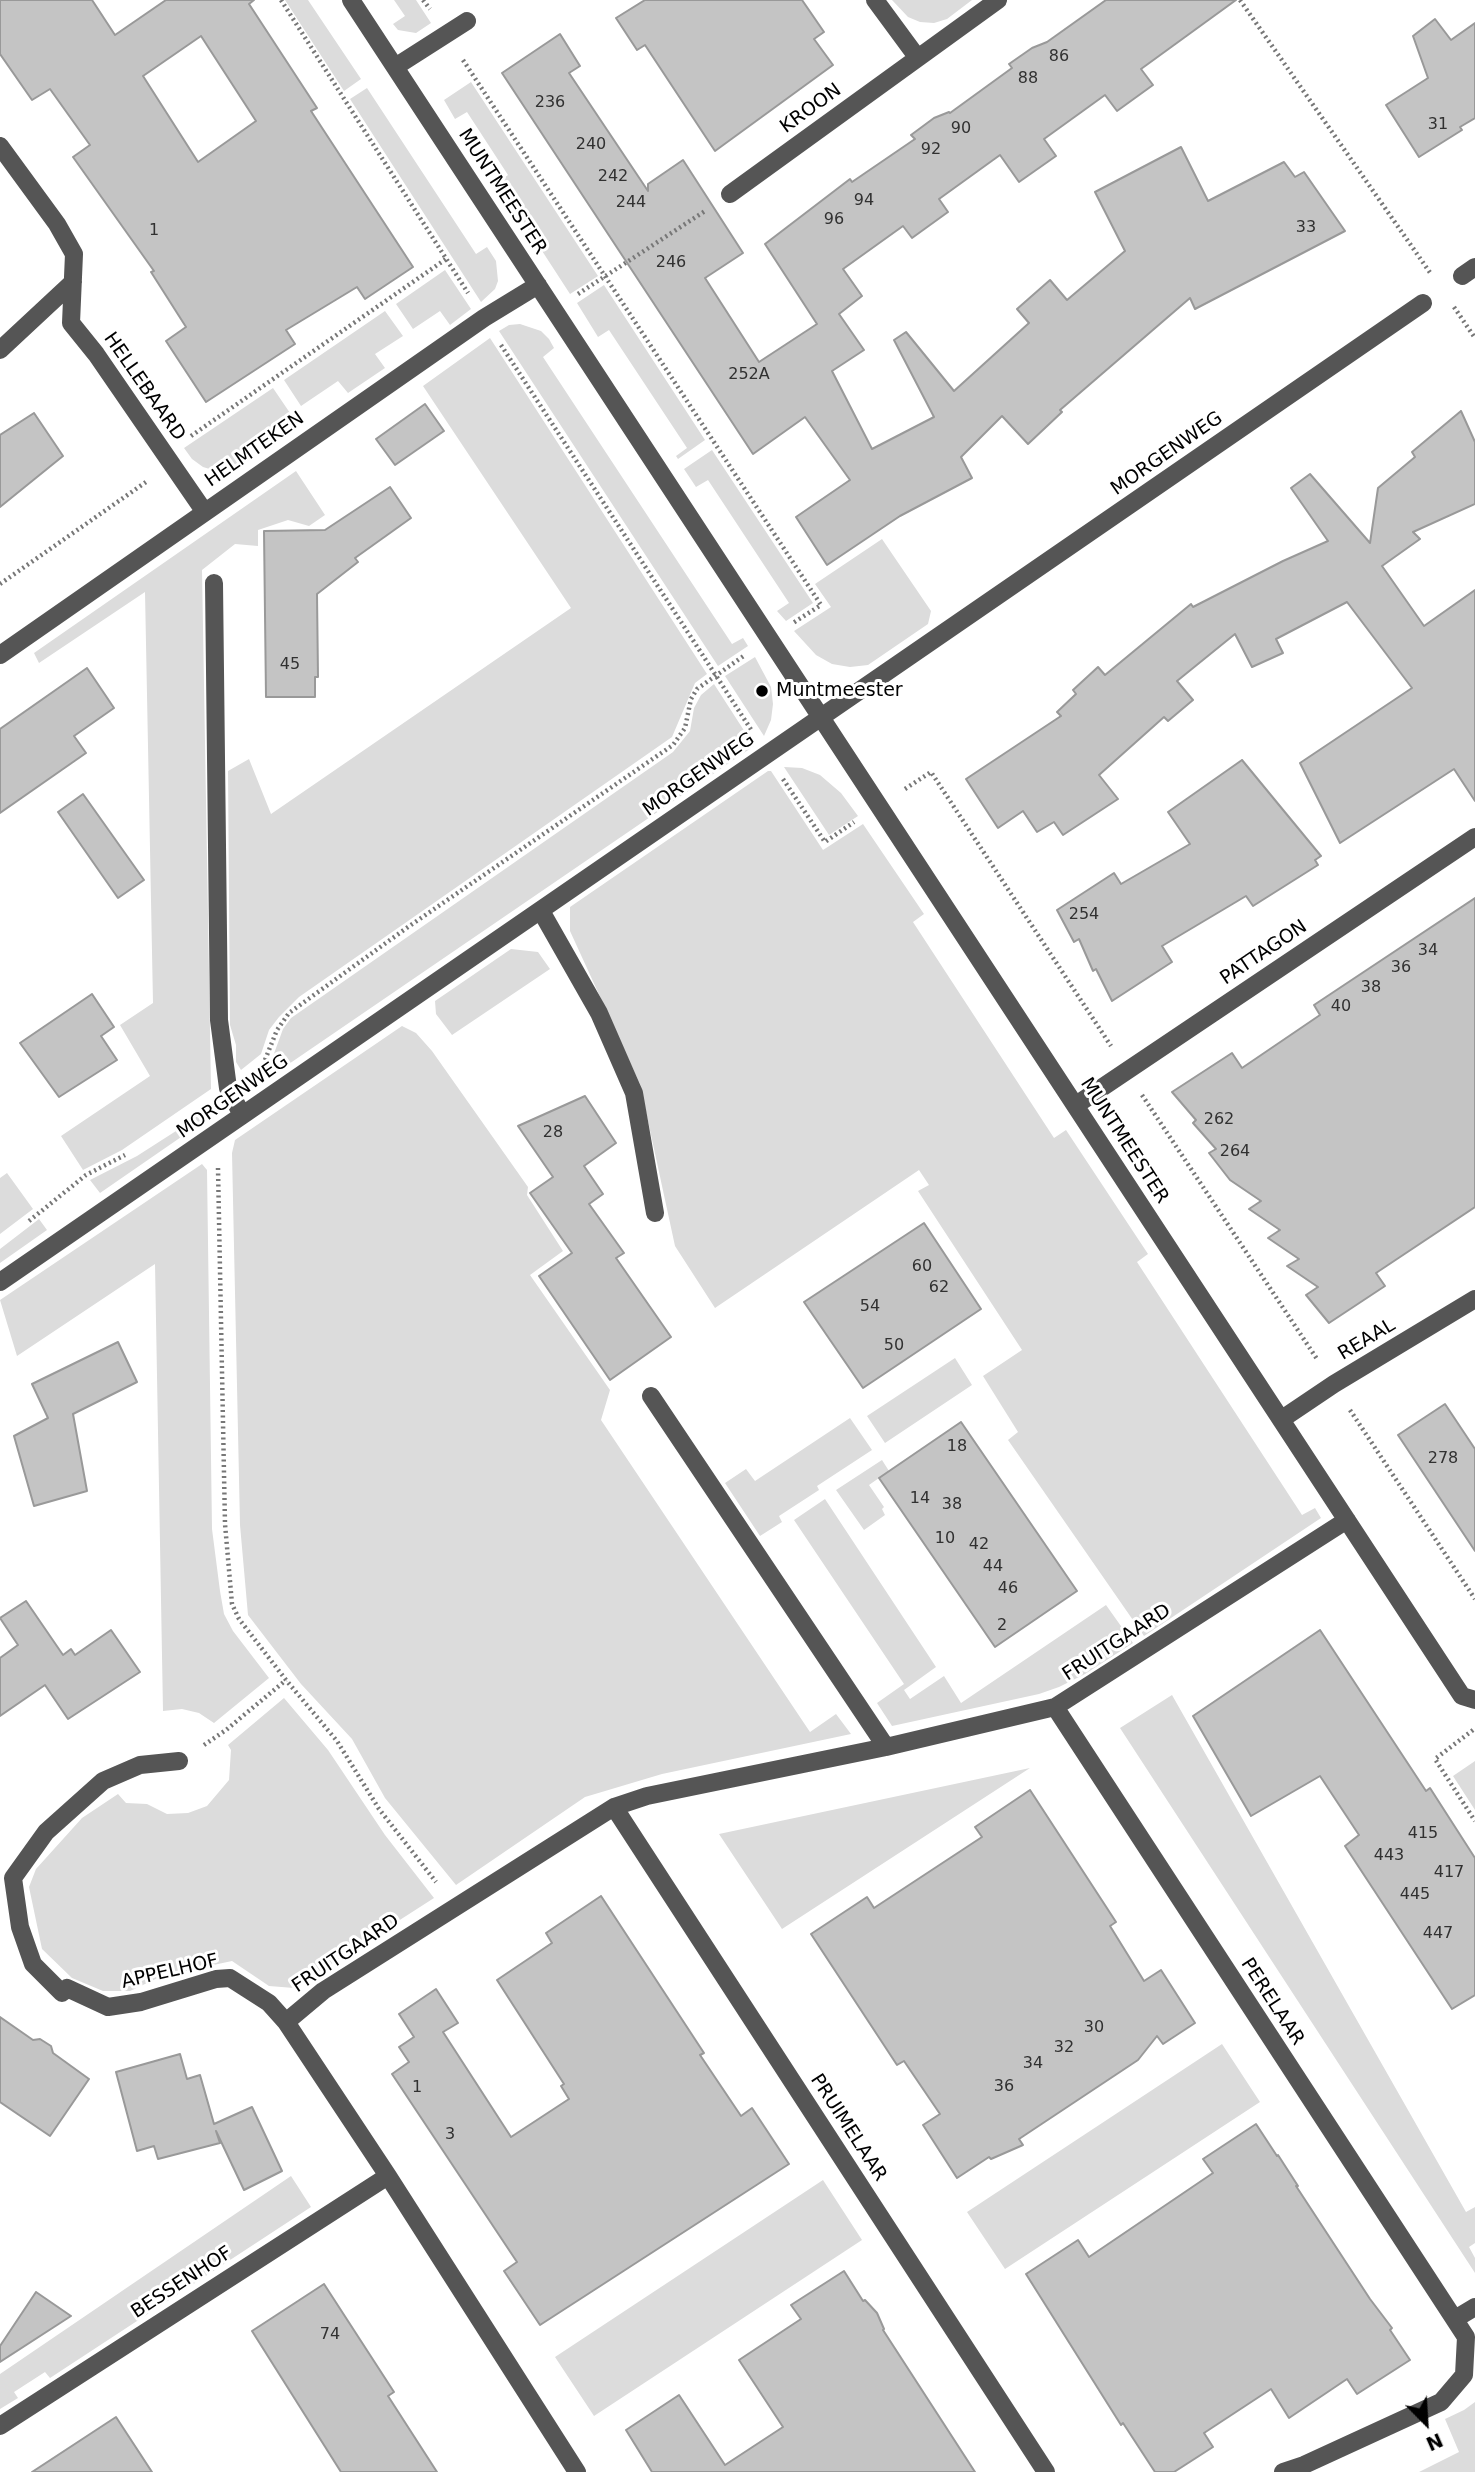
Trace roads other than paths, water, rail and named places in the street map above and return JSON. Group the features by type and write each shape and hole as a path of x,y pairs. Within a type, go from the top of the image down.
{"street":[{"name":"MUNTMEESTER","path":"351,0 1462,1696 1475,1700"},
{"path":"875,0 917,57"},
{"name":"KROON","path":"730,194 998,0"},
{"path":"396,67 467,21"},
{"name":"HELLEBAARD","path":"0,146 57,224 74,254 71,323 96,354 204,511"},
{"path":"0,350 73,282"},
{"name":"HELMTEKEN","path":"0,654 484,318 538,285"},
{"name":"MORGENWEG","path":"0,1282 1423,303"},
{"path":"214,583 219,1020 228,1088 242,1115"},
{"name":"PATTAGON","path":"1076,1105 1475,837"},
{"path":"541,911 599,1013 634,1093 654,1213"},
{"name":"REAAL","path":"1282,1419 1334,1384 1475,1299"},
{"path":"651,1396 886,1746"},
{"name":"FRUITGAARD","path":"577,2472 286,2022 323,1991 614,1807 648,1796 1055,1707 1347,1520"},
{"name":"PERELAAR","path":"1055,1707 1466,2337 1464,2375 1441,2402 1304,2465 1283,2472"},
{"name":"APPELHOF","path":"179,1761 141,1765 103,1781 46,1832 19,1868 13,1878 20,1927 33,1964 62,1993 67,1988 108,2007 141,2002 216,1979 230,1978 270,2003 286,2022"},
{"name":"PRUIMELAAR","path":"614,1807 1046,2472"},
{"name":"BESSENHOF","path":"0,2426 388,2176"},
{"path":"1455,2319 1475,2307"}],"place":[{"name":"Muntmeester","path":"762,691"}]}
